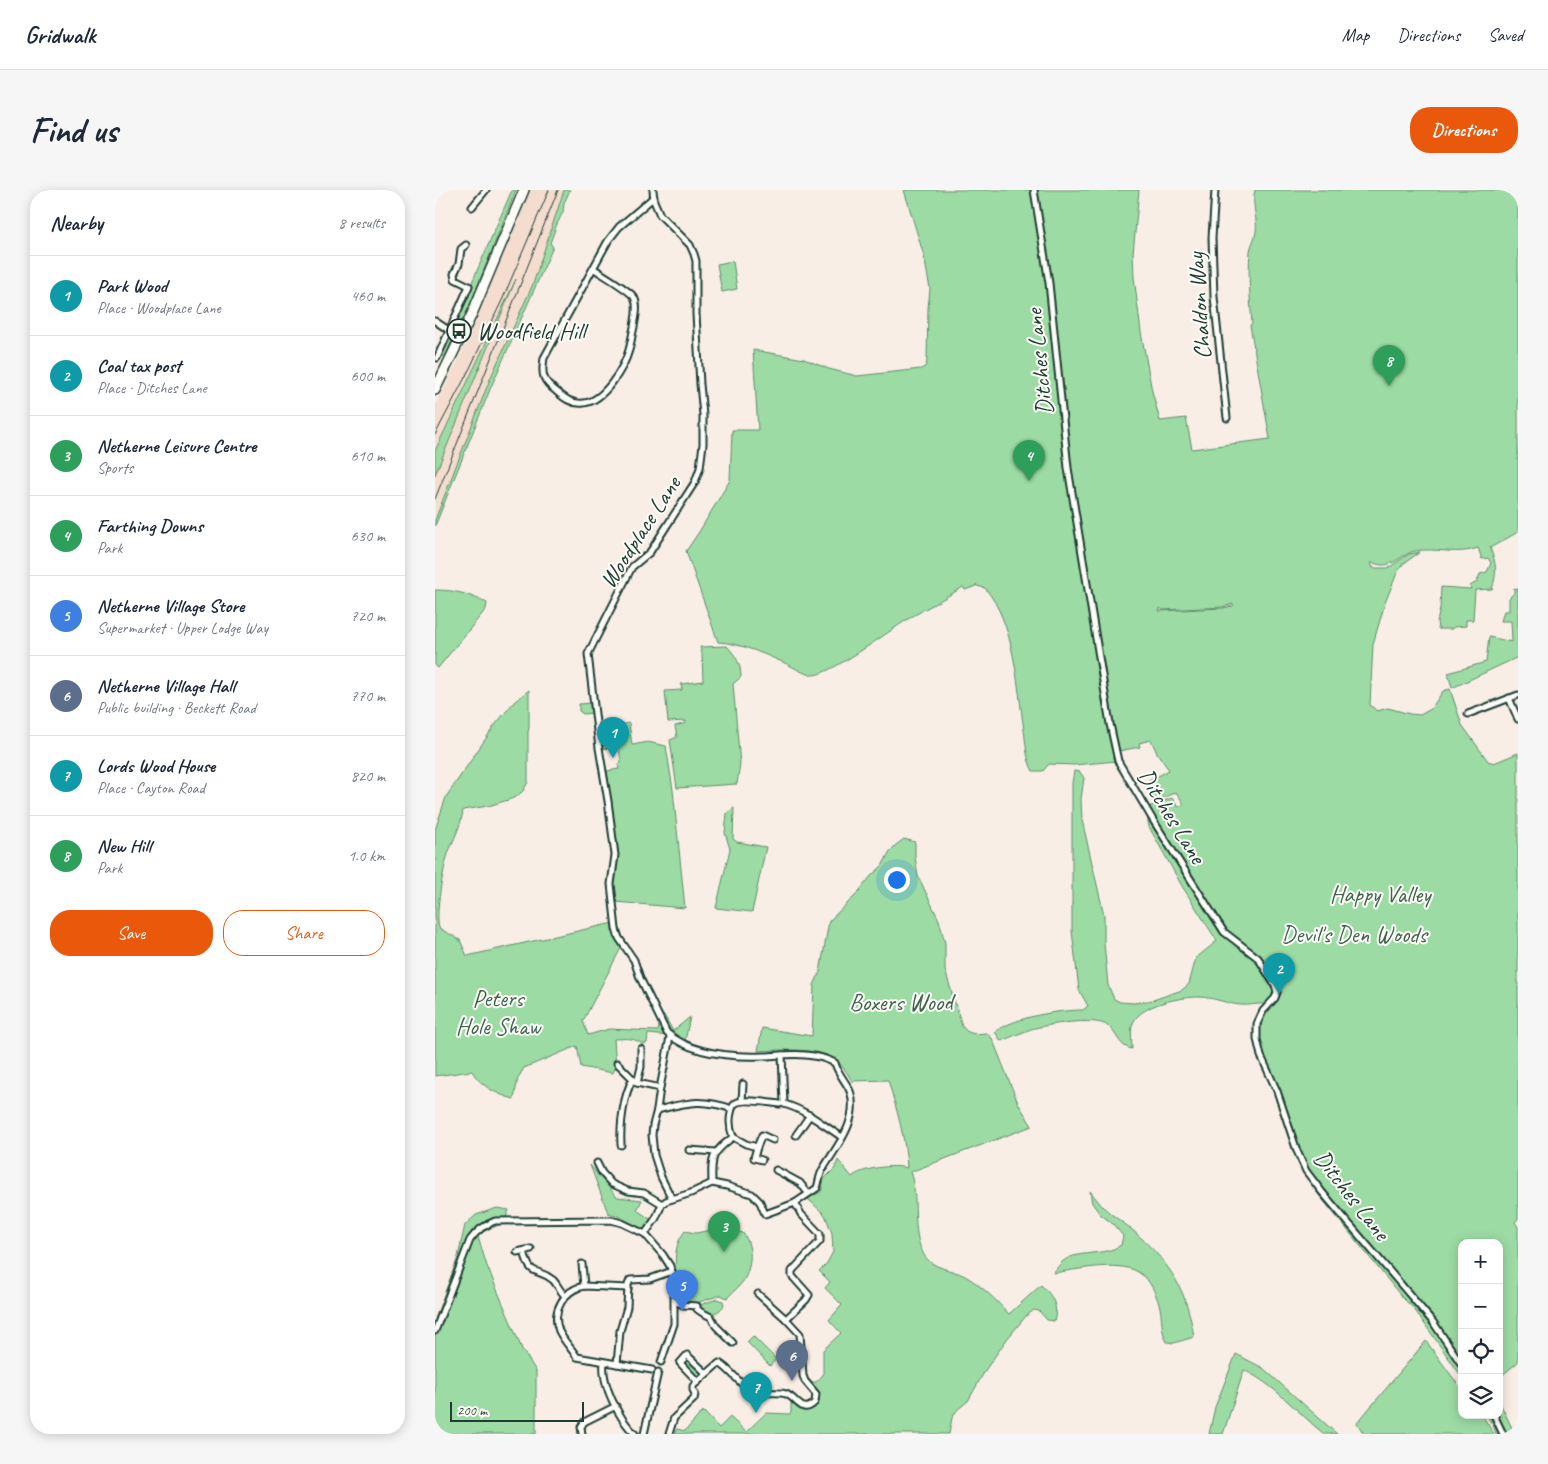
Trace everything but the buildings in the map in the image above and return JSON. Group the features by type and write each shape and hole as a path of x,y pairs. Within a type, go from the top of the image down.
{"highway":[{"path":"435,390 472,314 523,190"}],"street":[{"path":"472,207 486,190"},
{"name":"Woodplace Lane","path":"653,190 660,215 690,244 696,261 697,331 703,415 703,444 700,468 695,482 650,552 632,567 587,654 587,659 615,855 611,884 617,929 619,938 634,960 640,978 670,1037"},
{"name":"Ditches Lane","path":"1034,190 1049,283 1068,468 1118,761 1223,932 1258,958 1275,985 1277,992 1275,998 1263,1011 1257,1024 1257,1039 1261,1056 1277,1092 1297,1151 1306,1170 1322,1192 1433,1322 1458,1359"},
{"name":"Chaldon Way","path":"1215,190 1212,238 1215,297 1227,418"},
{"path":"593,268 634,298 636,316 629,350 623,365 610,386 596,398 584,404 564,398 548,385 542,369 544,358 593,268 608,241 619,226 654,197"},
{"path":"448,366 436,357 450,331 469,286 452,281 453,274 459,264 461,249 466,245"},
{"path":"435,322 450,331"},
{"path":"1468,714 1518,695"},
{"path":"1509,698 1518,719"},
{"path":"645,1234 656,1218 662,1204 712,1183 752,1194 760,1202 765,1214 795,1203 817,1188 823,1169 848,1128 853,1107 851,1092 838,1073 835,1064 825,1058 795,1054 763,1056 719,1054 692,1048 670,1037 653,1125 653,1146 661,1177 672,1199"},
{"path":"621,1145 621,1120 628,1089 635,1081 641,1067 641,1049"},
{"path":"782,1055 784,1104 797,1107 842,1137"},
{"path":"617,1063 635,1081 660,1088"},
{"path":"742,1101 743,1084"},
{"path":"757,1147 733,1136 729,1118 732,1109 736,1102 742,1101 780,1104"},
{"path":"657,1110 690,1102 718,1104 732,1109"},
{"path":"796,1135 810,1115"},
{"path":"762,1160 754,1158 762,1135 773,1140"},
{"path":"712,1183 713,1158 716,1152 733,1136"},
{"path":"689,1150 716,1152"},
{"path":"597,1163 602,1173 612,1184 644,1193 662,1204"},
{"path":"776,1170 800,1183 808,1193"},
{"path":"786,1319 809,1295 792,1276 792,1271 821,1238 819,1232 801,1214 795,1203"},
{"path":"435,1331 470,1240 484,1225 495,1221 606,1220 622,1223 645,1234 663,1254 672,1271 675,1301 674,1324 661,1362"},
{"path":"517,1252 531,1249"},
{"path":"524,1250 527,1263 531,1269 554,1281 565,1296"},
{"path":"583,1264 584,1286"},
{"path":"617,1364 620,1331 627,1307 629,1283 632,1279 650,1279 672,1271"},
{"path":"628,1288 578,1287 565,1296 559,1307 556,1319 559,1331 576,1358 652,1370"},
{"path":"669,1434 674,1418 694,1399 693,1386 717,1363 721,1363 749,1390 756,1393 789,1395 805,1407 814,1404 817,1398 815,1392 803,1376 800,1334 757,1294"},
{"path":"675,1301 697,1306 697,1309 711,1317 716,1326 733,1343"},
{"path":"698,1382 680,1363 687,1355 706,1374"},
{"path":"604,1362 603,1370 606,1384 615,1406 635,1434"},
{"path":"644,1434 658,1372"},
{"path":"582,1434 581,1427 584,1422 615,1406"},
{"path":"1496,1419 1503,1434"}],"shaded area":[{"path":"530,190 567,190 533,284 435,523 435,405 459,359"}],"green space":[{"path":"512,190 516,190 467,312 455,332 446,355 442,357 440,356"},
{"path":"564,190 570,190 550,243 553,247 491,387 435,526 435,520 490,379 533,284"},
{"path":"904,190 1139,190 1133,254 1134,277 1141,332 1152,391 1160,421 1186,418 1192,449 1270,439 1250,325 1252,324 1249,260 1256,232 1255,190 1515,190 1518,193 1518,532 1490,548 1495,568 1492,589 1475,590 1473,620 1466,620 1466,626 1454,627 1452,629 1438,629 1441,587 1471,589 1470,586 1477,582 1480,574 1487,572 1491,563 1488,558 1482,559 1478,548 1462,551 1415,551 1386,565 1371,563 1373,568 1388,568 1409,554 1420,552 1403,564 1397,573 1385,603 1373,644 1370,705 1377,711 1388,708 1420,715 1431,709 1443,691 1450,689 1462,725 1488,761 1494,763 1518,753 1518,1219 1515,1222 1518,1227 1518,1362 1503,1375 1503,1239 1458,1239 1458,1371 1414,1309 1401,1296 1318,1194 1305,1173 1261,1056 1257,1024 1267,1004 1241,1005 1199,997 1182,998 1153,1006 1137,1016 1133,1023 1131,1033 1132,1049 1124,1046 1111,1029 1102,1023 1070,1022 1038,1027 1001,1041 995,1032 1025,1018 1062,1011 1083,1010 1088,1006 1079,990 1072,931 1072,783 1074,771 1080,772 1084,778 1081,799 1082,820 1104,915 1104,943 1108,985 1114,999 1120,1002 1134,1003 1153,1000 1182,990 1189,984 1196,958 1217,941 1182,886 1149,827 1146,811 1154,818 1149,808 1151,806 1172,798 1178,807 1184,804 1176,792 1156,801 1149,787 1152,786 1149,781 1169,770 1157,753 1151,740 1139,743 1140,747 1119,751 1116,761 1074,765 1049,764 1043,771 1033,771 1027,751 1009,637 995,603 985,588 976,584 976,586 965,590 963,587 913,616 847,660 821,673 812,675 753,650 718,642 686,551 730,480 732,430 758,430 753,350 804,359 829,369 857,376 921,369 926,366 927,360 930,289 924,256","holes":["1233,604 1233,606 1223,608 1159,611 1160,608 1163,610 1223,607"]},
{"path":"733,261 737,289 722,292 717,264"},
{"path":"516,279 435,475 435,451"},
{"path":"1514,588 1518,589 1518,657 1452,688 1448,673 1486,662 1489,637 1512,642 1511,621 1501,621 1504,611 1509,611 1509,598 1514,593"},
{"path":"435,590 462,593 487,603 486,609 438,668 435,665"},
{"path":"727,646 737,660 741,672 741,677 733,684 740,764 737,784 677,788 670,740 677,737 675,726 686,723 686,721 668,722 665,691 682,690 681,684 703,681 700,647"},
{"name":"Peters Hole Shaw","path":"529,690 528,782 523,791 516,797 488,806 463,810 444,870 439,902 439,928 460,940 467,956 613,923 614,934 621,948 583,1021 588,1035 609,1029 658,1031 664,1015 673,1031 690,1017 685,1041 669,1036 648,1034 647,1043 629,1039 614,1039 616,1066 613,1073 581,1067 577,1046 524,1068 518,1078 514,1099 490,1089 472,1071 435,1076 435,830 446,797 495,725 514,702"},
{"path":"592,703 593,713 583,714 579,711 579,704"},
{"path":"629,723 632,745 648,742 666,746 673,790 685,908 615,902 614,885 618,856 607,771 619,769 618,764 621,763 619,747 602,749 599,730"},
{"path":"734,808 733,839 737,842 766,847 752,912 716,908 730,849 725,833 727,813"},
{"name":"Boxers Wood","path":"904,839 915,842 918,876 939,920 945,943 945,970 962,1026 969,1032 975,1034 986,1033 992,1038 1018,1103 1032,1126 910,1172 913,1182 917,1235 920,1245 928,1260 971,1280 988,1293 1009,1314 1041,1285 1055,1306 1054,1321 1047,1320 1039,1311 1034,1310 1026,1316 986,1369 968,1401 957,1410 952,1418 949,1434 674,1434 677,1429 685,1431 703,1411 719,1428 730,1417 746,1432 766,1413 790,1414 791,1401 804,1410 811,1409 818,1404 817,1391 810,1382 816,1382 823,1375 823,1350 841,1333 829,1320 842,1305 825,1288 830,1282 819,1271 827,1263 833,1252 832,1233 825,1215 807,1198 820,1192 824,1179 835,1168 838,1160 852,1177 863,1171 878,1168 895,1166 907,1168 905,1146 888,1080 852,1081 834,1059 814,1052 802,1050 758,1051 762,1028 812,1036 814,985 820,972 829,921 856,895 871,876 882,866 890,851"},
{"path":"590,1165 617,1197 642,1200 637,1210 653,1221 645,1234 626,1225 619,1216 608,1213"},
{"path":"1090,1191 1106,1210 1150,1246 1169,1269 1187,1306 1194,1337 1174,1343 1167,1342 1163,1333 1156,1295 1149,1282 1138,1272 1130,1268 1109,1266 1053,1273 1061,1263 1074,1256 1106,1251 1121,1245 1123,1236 1113,1224 1100,1214 1092,1203"},
{"path":"497,1208 509,1210 504,1223 477,1234 487,1266 522,1349 536,1371 536,1434 435,1434 435,1319 458,1257 465,1225 476,1215"},
{"path":"721,1228 743,1233 749,1244 750,1262 744,1280 727,1298 721,1295 696,1303 681,1301 677,1297 675,1263 680,1238 685,1231 696,1233"},
{"path":"717,1299 723,1301 724,1305 719,1311 710,1313 699,1309 700,1305"},
{"path":"753,1336 776,1359 770,1366 747,1342"},
{"path":"1426,1341 1458,1385 1458,1419 1485,1419 1494,1434 1364,1434 1357,1423"},
{"path":"1236,1354 1263,1368 1337,1434 1324,1434 1266,1383 1244,1370 1223,1434 1209,1434 1215,1407"},
{"path":"687,1360 690,1360 702,1373 697,1377 685,1364"},
{"path":"1503,1409 1515,1434 1496,1434 1489,1419 1503,1419"}],"railway":[{"path":"435,435 470,368 504,296 549,190"},
{"path":"435,499 558,190"}],"place":[{"name":"Woodfield Hill","path":"459,331"},
{"name":"New Hill","path":"1389,386"},
{"name":"Farthing Downs","path":"1029,481"},
{"name":"Park Wood","path":"613,758"},
{"name":"Coal tax post","path":"1279,994"},
{"name":"Netherne Leisure Centre","path":"724,1252"},
{"name":"Netherne Village Store","path":"682,1311"},
{"name":"Netherne Village Hall","path":"792,1381"},
{"name":"Lords Wood House","path":"756,1413"}],"park label":[{"name":"Happy Valley","path":"1380,894"},
{"name":"Devil's Den Woods","path":"1354,934"}]}
